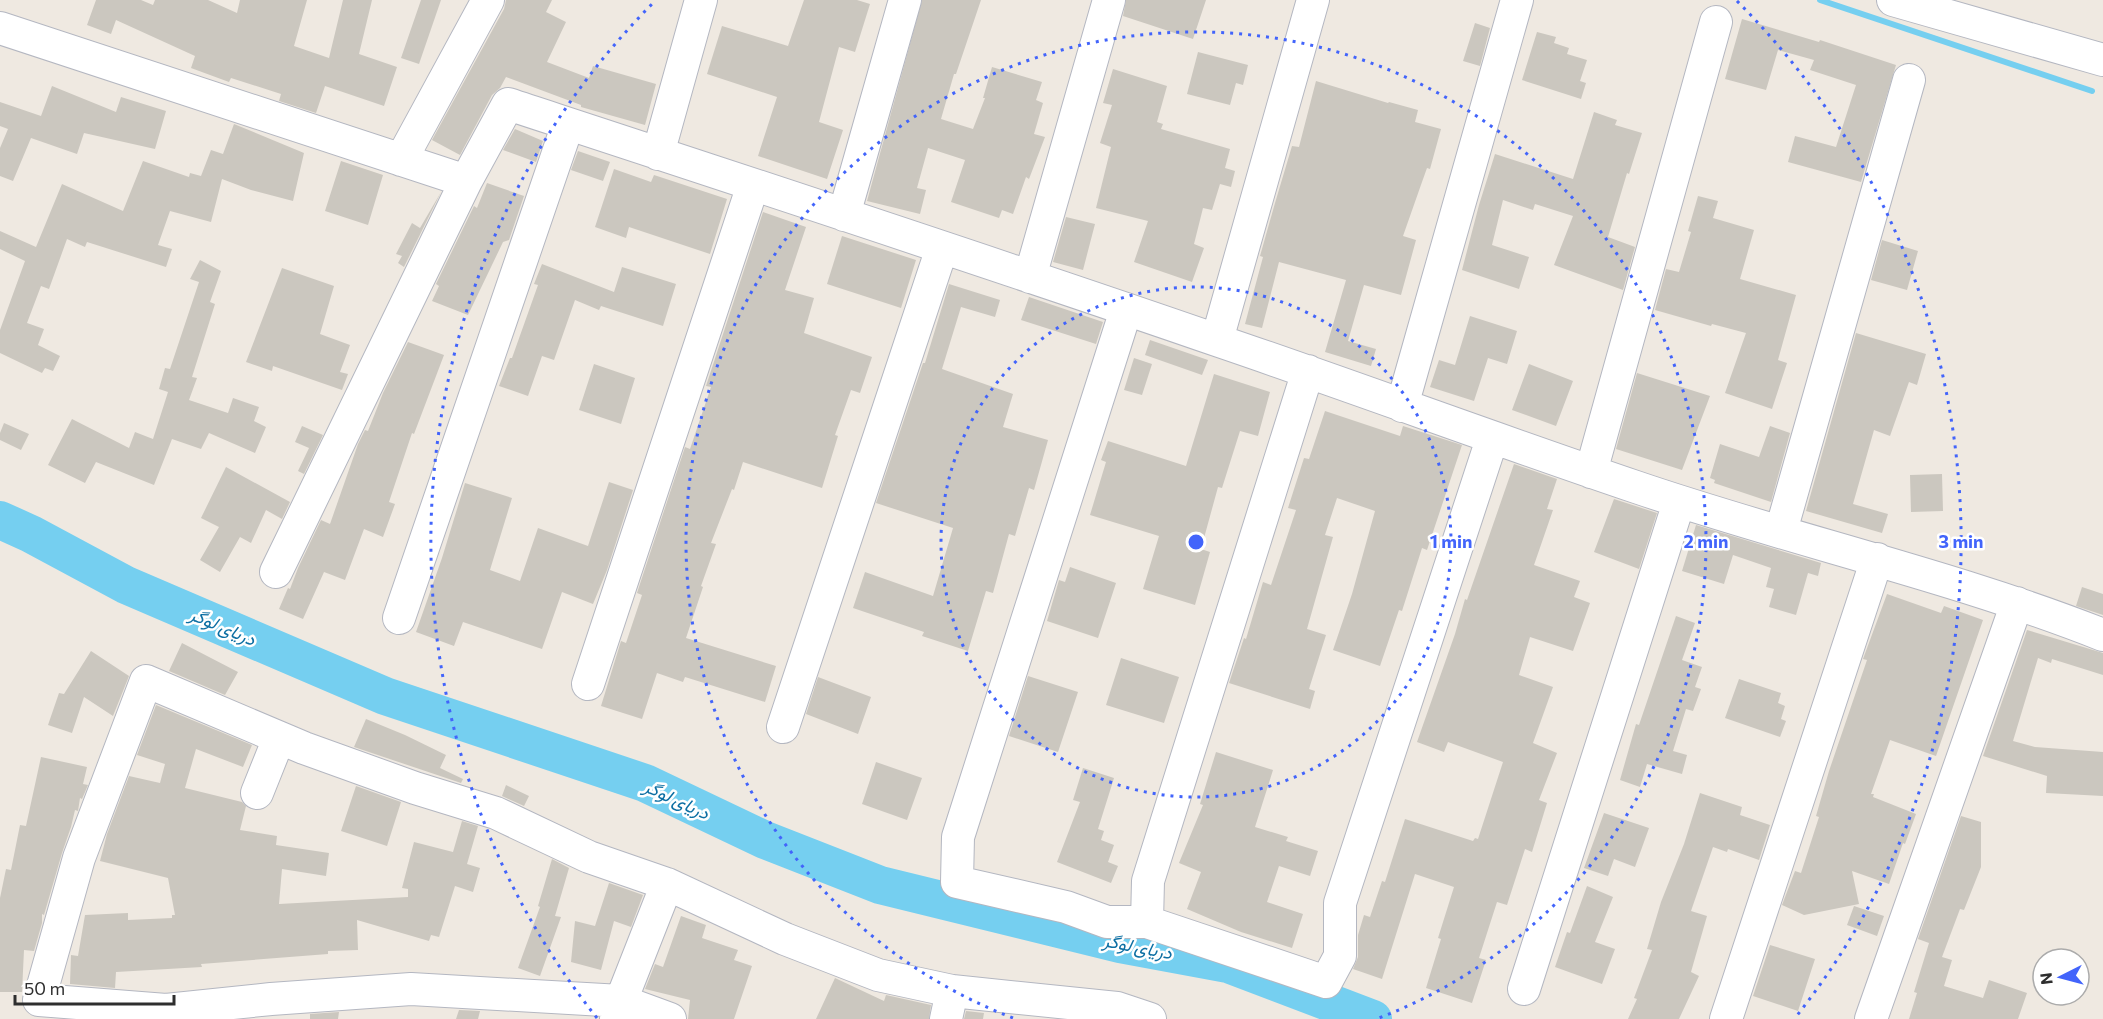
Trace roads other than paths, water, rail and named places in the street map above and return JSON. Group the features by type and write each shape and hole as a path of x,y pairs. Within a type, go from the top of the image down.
{"street":[{"path":"401,160 488,0"},
{"path":"658,154 701,0"},
{"path":"844,215 905,0"},
{"path":"1030,277 1109,0"},
{"path":"1217,340 1312,0"},
{"path":"1402,406 1517,0"},
{"path":"1893,0 2103,60"},
{"path":"1591,472 1716,22"},
{"path":"0,28 466,182"},
{"path":"1781,531 1909,80"},
{"path":"276,572 466,182 508,104 1126,309 1679,502 1877,559 2017,603 2103,635"},
{"path":"399,618 568,124"},
{"path":"588,684 753,185"},
{"path":"783,727 942,248"},
{"path":"1126,309 958,837 957,882 1066,907 1107,922 1147,922 1326,982 1340,956 1340,903 1492,438"},
{"path":"1147,922 1148,880 1308,371"},
{"path":"1524,989 1679,502"},
{"path":"1726,1019 1877,559"},
{"path":"1871,1019 2017,603"},
{"path":"670,1019 619,1010 411,988 166,1010 39,1000 79,858 146,681 279,738 415,788 496,813 589,857 667,884 785,939 949,1005 1117,1008 1150,1019"},
{"path":"257,793 279,738"},
{"path":"619,1010 667,884"}],"waterway":[{"path":"1820,0 2092,91"},
{"name":"دریای لوگر","path":"0,520 126,585 385,696 645,783 765,840 880,885 1120,944 1228,964 1373,1019"}]}
